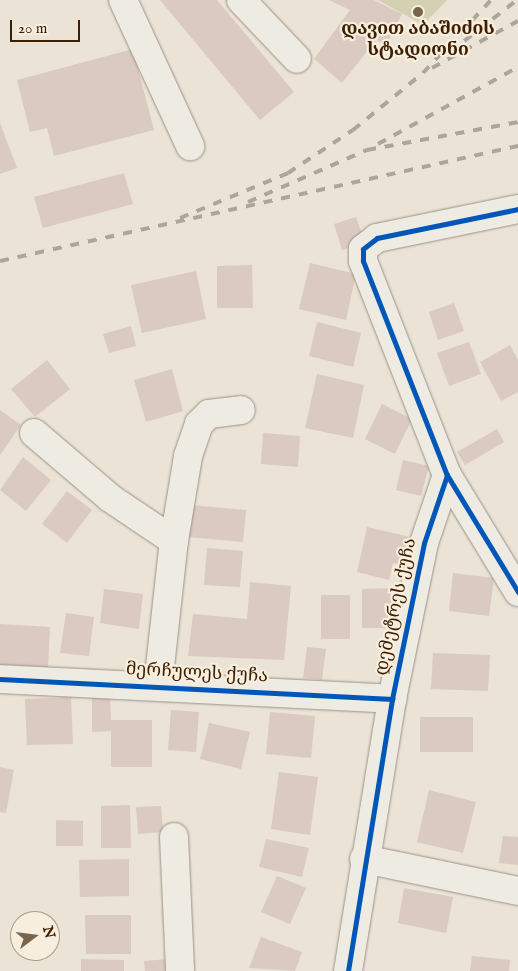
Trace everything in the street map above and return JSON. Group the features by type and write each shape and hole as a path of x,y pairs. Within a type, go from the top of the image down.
{"street":[{"path":"123,0 190,146"},
{"path":"241,0 296,59"},
{"path":"518,209 377,238 363,249 363,261 447,475 518,592"},
{"path":"158,684 174,541 188,456 199,424 209,414 241,410"},
{"path":"34,433 110,498 174,541"},
{"name":"დემეტრეს ქუჩა","path":"348,971 364,859 392,699 424,543 447,475"},
{"name":"მერჩულეს ქუჩა","path":"0,679 158,684 392,699"},
{"path":"174,837 180,971"},
{"path":"364,859 518,891"}],"green space":[{"name":"დავით აბაშიძის სტადიონი","path":"378,0 447,0 423,25"}],"building":[{"path":"160,0 217,0 294,92 260,120"},
{"path":"329,0 374,0 402,14 386,45 376,40 342,83 314,59 350,10"},
{"path":"133,49 154,130 54,156 47,128 30,132 17,80"},
{"path":"0,123 17,168 0,174"},
{"path":"124,173 133,204 43,228 34,197"},
{"path":"356,217 365,243 342,250 334,224"},
{"path":"310,263 356,274 346,320 299,309"},
{"path":"252,265 253,308 217,308 217,266"},
{"path":"196,271 206,319 142,333 131,285"},
{"path":"454,303 464,331 438,340 429,312"},
{"path":"317,322 361,333 353,367 309,356"},
{"path":"131,326 136,346 109,353 103,334"},
{"path":"469,342 481,374 449,386 437,353"},
{"path":"510,345 518,360 518,392 501,401 480,362"},
{"path":"47,360 70,389 35,417 11,389"},
{"path":"172,369 183,411 146,422 134,380"},
{"path":"317,374 364,385 353,438 305,428"},
{"path":"382,404 412,419 395,454 365,439"},
{"path":"0,410 21,425 0,455"},
{"path":"497,429 504,442 465,465 457,452"},
{"path":"263,433 300,436 298,467 261,464"},
{"path":"23,457 51,480 26,511 0,490"},
{"path":"403,460 429,466 421,496 396,490"},
{"path":"67,491 92,510 67,543 42,524"},
{"path":"190,505 246,510 243,542 187,537"},
{"path":"367,527 410,537 403,565 393,563 389,580 357,572"},
{"path":"207,548 243,551 240,587 204,585"},
{"path":"453,573 494,578 489,616 449,611"},
{"path":"250,582 291,586 284,660 188,656 193,614 247,619"},
{"path":"398,588 399,628 362,628 362,589"},
{"path":"104,589 143,594 139,629 100,623"},
{"path":"321,595 350,595 350,639 321,639"},
{"path":"66,613 94,617 89,656 60,653"},
{"path":"0,624 50,627 48,668 0,666"},
{"path":"307,647 326,649 322,680 303,678"},
{"path":"433,653 490,655 488,691 431,689"},
{"path":"92,694 110,694 111,720 152,720 152,767 111,767 111,731 92,732"},
{"path":"71,697 73,744 27,745 25,699"},
{"path":"171,710 199,712 196,752 168,750"},
{"path":"270,712 315,716 311,758 266,754"},
{"path":"420,717 473,717 473,752 420,752"},
{"path":"209,723 250,732 241,769 200,759"},
{"path":"0,767 14,770 6,813 0,812"},
{"path":"279,772 318,777 310,835 271,829"},
{"path":"429,790 476,802 463,853 417,842"},
{"path":"130,805 131,848 101,848 101,806"},
{"path":"161,806 163,832 138,834 136,807"},
{"path":"56,820 83,821 83,846 56,846"},
{"path":"503,836 518,837 518,865 499,863"},
{"path":"266,839 309,848 302,877 259,867"},
{"path":"129,859 129,896 80,897 79,860"},
{"path":"277,876 306,888 290,924 261,912"},
{"path":"404,888 453,897 446,933 398,923"},
{"path":"85,915 131,915 131,954 86,954"},
{"path":"261,937 302,952 295,971 249,968"},
{"path":"472,956 510,960 509,971 470,971"},
{"path":"81,959 124,960 124,971 81,971"},
{"path":"169,959 170,971 145,971 144,961"}],"railway":[{"path":"180,218 288,173 353,130 423,73 491,0"},
{"path":"450,52 517,0"},
{"path":"432,68 518,21"},
{"path":"378,144 518,67"},
{"path":"248,202 367,150 518,122"},
{"path":"0,261 518,146"}],"cycle path":[{"path":"518,209 377,238 363,249 363,261 447,475 518,592"},
{"path":"348,971 392,699 424,543 447,475"},
{"path":"0,679 392,699"}],"place":[{"name":"დავით აბაშიძის სტადიონი","path":"418,12"}]}
